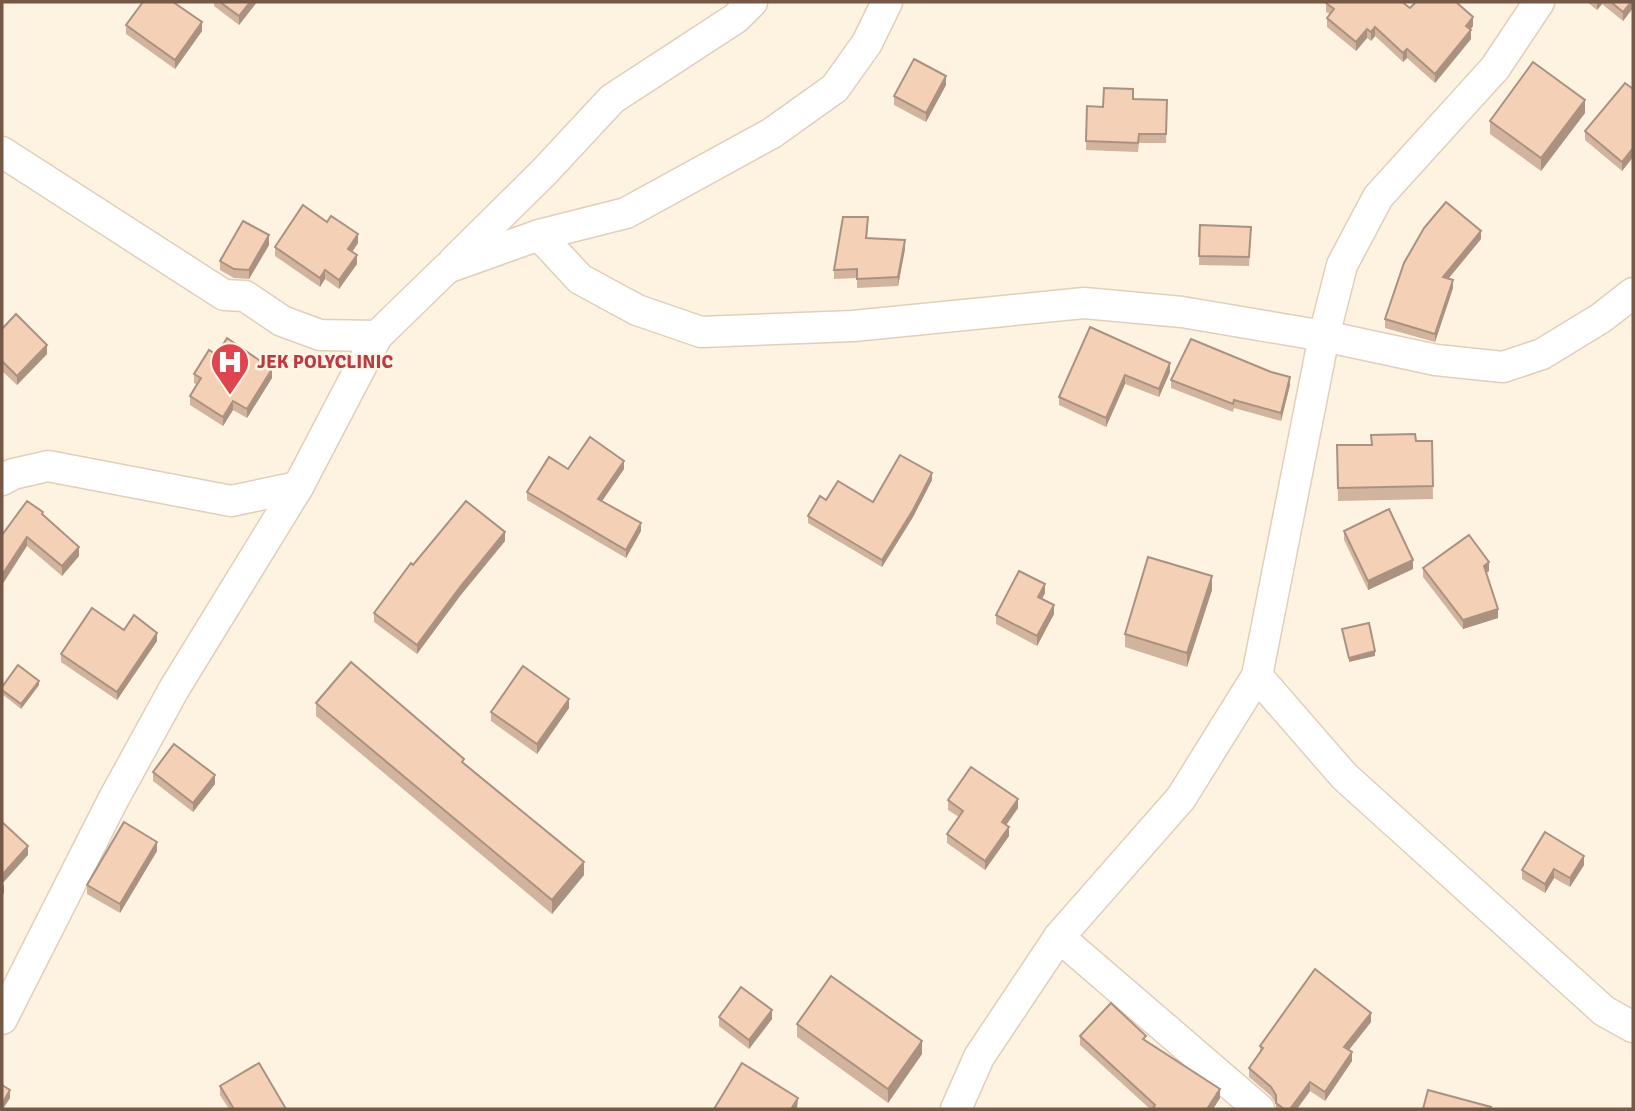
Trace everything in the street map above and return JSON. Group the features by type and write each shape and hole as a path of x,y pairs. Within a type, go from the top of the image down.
{"street":[{"path":"2,1018 113,800 174,689 298,487 377,335 545,172 612,99 736,18 752,2"},
{"path":"447,268 539,235 626,213 772,133 835,88 867,43 887,2"},
{"path":"956,1109 979,1057 1059,937 1181,798 1257,677 1324,336 1342,265 1378,197 1495,68 1539,2"},
{"path":"2,152 224,295 245,296 282,321 320,335 377,335"},
{"path":"539,235 580,279 637,310 701,332 853,326 1084,303 1182,312 1324,336 1436,360 1503,367 1542,354 1601,318 1633,293"},
{"path":"2,480 13,474 48,466 231,501 298,487"},
{"path":"1257,677 1344,776 1604,1011 1633,1027"},
{"path":"1059,937 1259,1109"}],"building":[{"path":"143,2 173,2 202,22 175,60 126,25"},
{"path":"220,2 250,2 239,16"},
{"path":"1327,2 1402,2 1410,8 1416,2 1456,2 1473,17 1466,26 1471,30 1435,74 1407,49 1403,53 1375,27 1371,32 1367,29 1356,42 1327,18 1334,9"},
{"path":"1611,2 1631,2 1623,12"},
{"path":"914,59 946,76 926,113 894,96"},
{"path":"1533,62 1585,100 1541,158 1490,121"},
{"path":"1625,83 1633,89 1633,148 1622,162 1585,131"},
{"path":"1104,88 1133,89 1133,99 1167,100 1166,134 1139,134 1138,143 1086,141 1087,106 1103,107"},
{"path":"1446,202 1481,231 1443,277 1453,280 1435,334 1385,319 1404,263 1424,228"},
{"path":"303,205 327,222 331,216 358,234 348,249 357,255 339,280 325,270 320,278 275,247"},
{"path":"843,217 868,217 866,238 905,240 898,277 857,279 857,269 834,270"},
{"path":"243,221 269,235 249,270 234,269 220,261"},
{"path":"1200,225 1251,227 1249,257 1199,256"},
{"path":"16,314 47,345 17,376 2,361 2,329"},
{"path":"1090,327 1170,363 1159,389 1125,375 1106,418 1059,397"},
{"path":"227,338 272,369 247,409 233,401 223,417 190,396 201,378 194,374 209,350 217,355"},
{"path":"1191,339 1271,372 1290,377 1281,413 1234,400 1233,404 1171,380"},
{"path":"1415,434 1416,441 1432,441 1433,486 1338,488 1337,445 1372,445 1371,435"},
{"path":"590,437 624,461 598,499 641,523 626,550 527,492 549,457 568,469"},
{"path":"900,455 932,473 882,560 808,516 820,496 826,500 838,481 873,502"},
{"path":"27,501 43,512 42,514 79,547 62,566 27,537 2,575 2,535"},
{"path":"466,501 505,532 417,645 374,613 411,563 413,565"},
{"path":"1389,509 1413,560 1368,581 1344,531"},
{"path":"1469,535 1489,562 1484,566 1498,609 1463,620 1423,568"},
{"path":"1148,557 1212,576 1187,653 1125,634"},
{"path":"1019,571 1045,584 1038,597 1054,605 1037,636 996,615"},
{"path":"92,608 124,630 134,615 157,633 117,692 61,654"},
{"path":"1369,623 1375,651 1349,658 1342,629"},
{"path":"351,662 464,759 462,762 584,862 552,900 316,703"},
{"path":"18,665 39,681 21,704 2,690"},
{"path":"523,666 569,699 537,744 491,712"},
{"path":"174,744 215,775 193,803 153,772"},
{"path":"971,767 1018,799 1002,822 1009,827 985,861 947,834 963,811 948,800"},
{"path":"2,822 28,846 2,875"},
{"path":"124,822 157,842 120,904 87,885"},
{"path":"1545,832 1584,856 1570,878 1554,869 1545,884 1522,870"},
{"path":"1315,969 1371,1013 1344,1047 1352,1052 1325,1092 1310,1082 1290,1109 1284,1109 1276,1103 1276,1095 1271,1087 1249,1068 1263,1048 1260,1046"},
{"path":"831,976 922,1041 888,1089 797,1024"},
{"path":"741,987 772,1010 749,1040 719,1017"},
{"path":"1111,1003 1146,1036 1143,1039 1220,1089 1207,1109 1153,1109 1155,1105 1080,1036"},
{"path":"259,1063 286,1109 234,1109 220,1086"},
{"path":"742,1063 798,1098 791,1109 714,1109"},
{"path":"2,1085 10,1090 2,1104"},
{"path":"1428,1090 1491,1107 1423,1109"}],"place":[{"name":"JEK POLYCLINIC","path":"230,396"}]}
